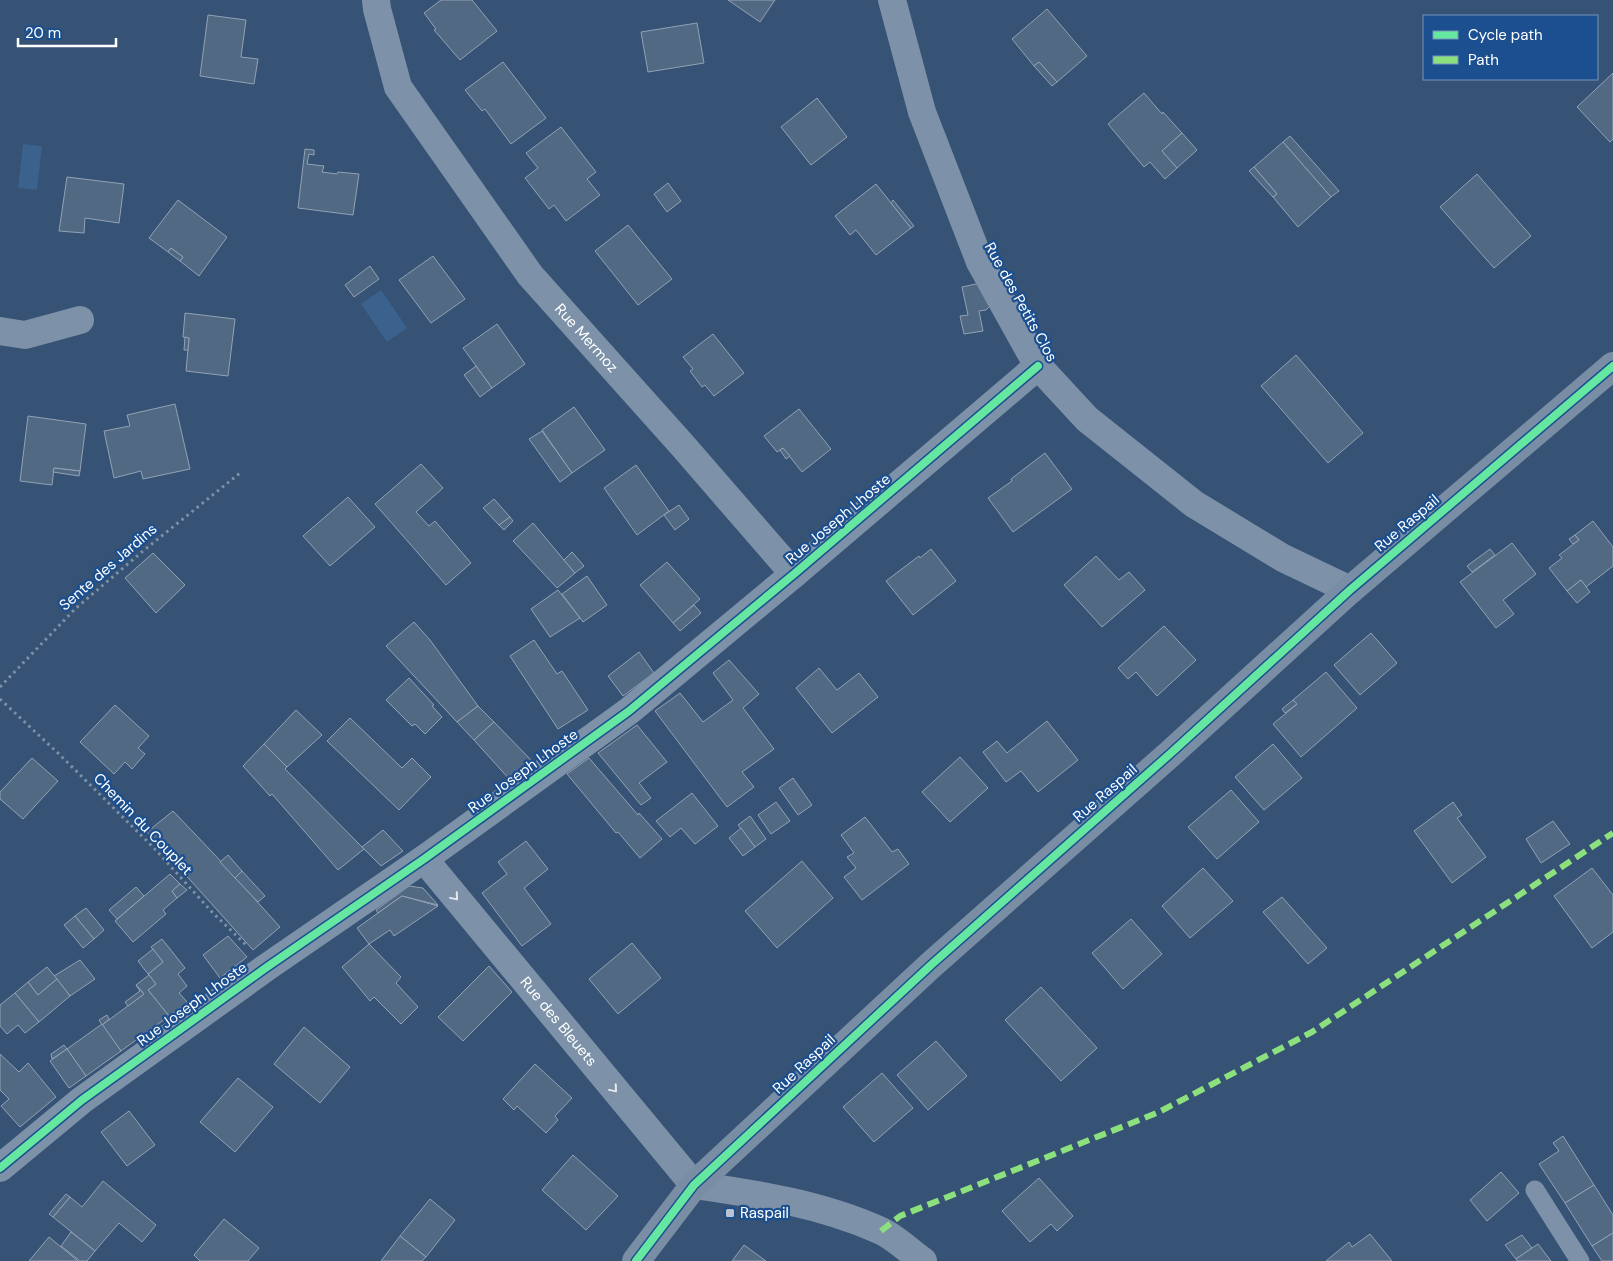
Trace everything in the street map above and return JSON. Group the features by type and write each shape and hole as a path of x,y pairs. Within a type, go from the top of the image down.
{"street":[{"name":"Rue Mermoz","path":"376,0 398,87 530,275 683,446 794,574"},
{"name":"Rue des Petits Clos","path":"892,0 922,112 980,262 1038,366 1087,419 1194,504 1283,558 1350,590"},
{"path":"0,331 25,334 80,320"},
{"name":"Rue Joseph Lhoste","path":"0,1168 82,1100 267,967 424,859 629,711 794,574 1038,366"},
{"name":"Rue Raspail","path":"636,1261 694,1185 931,965 1171,753 1350,590 1613,366"},
{"name":"Rue des Bleuets","path":"424,859 694,1185"},
{"path":"694,1185 734,1190 808,1205 881,1231 923,1261"}],"lane":[{"path":"1535,1190 1580,1261"}],"water":[{"path":"23,144 42,146 37,190 18,188"},
{"path":"381,290 407,328 387,342 361,304"}],"building":[{"path":"441,0 472,0 497,31 460,60 434,30 436,29 424,13"},
{"path":"728,0 775,0 760,22"},
{"path":"1047,9 1087,56 1057,82 1039,62 1034,66 1012,39"},
{"path":"208,15 246,20 241,57 258,59 254,84 200,76"},
{"path":"697,23 704,63 648,72 641,32"},
{"path":"503,62 546,118 511,144 485,109 482,111 465,90"},
{"path":"1039,62 1057,82 1052,86 1034,66"},
{"path":"1613,73 1613,139 1610,142 1577,107"},
{"path":"1144,93 1182,133 1162,151 1177,168 1165,179 1150,162 1144,167 1108,124"},
{"path":"817,98 847,137 811,165 781,127"},
{"path":"561,127 596,172 587,179 600,195 566,221 554,205 549,209 525,178 538,168 526,153"},
{"path":"1182,133 1197,150 1177,168 1162,151"},
{"path":"1290,136 1339,191 1331,197 1283,142"},
{"path":"1283,142 1331,197 1298,227 1273,197 1277,194 1254,167"},
{"path":"305,149 314,150 314,155 309,154 307,164 324,166 322,172 359,174 353,215 298,208"},
{"path":"1254,167 1277,194 1273,197 1249,171"},
{"path":"1477,174 1531,236 1494,268 1440,207"},
{"path":"67,177 124,184 119,223 85,218 84,233 59,231"},
{"path":"668,183 681,201 667,212 654,194"},
{"path":"876,184 911,228 876,255 856,230 850,235 835,216"},
{"path":"178,200 227,237 199,276 180,261 183,257 171,248 168,252 149,238"},
{"path":"893,200 914,226 911,228 891,203"},
{"path":"628,225 672,279 638,305 595,251"},
{"path":"171,248 183,257 180,261 168,252"},
{"path":"433,256 465,299 431,323 399,280"},
{"path":"370,266 379,279 354,297 345,285"},
{"path":"985,282 990,306 986,310 979,311 983,331 964,334 960,316 968,315 962,287"},
{"path":"185,313 235,319 228,376 186,371 189,338 183,337"},
{"path":"497,324 525,364 492,388 463,348"},
{"path":"713,334 744,373 714,396 705,385 702,387 690,371 693,369 683,357"},
{"path":"185,337 189,338 188,350 184,350"},
{"path":"1296,355 1363,433 1328,463 1261,386"},
{"path":"476,366 492,388 480,397 464,375"},
{"path":"175,404 190,469 143,479 141,471 114,478 104,431 130,426 127,415"},
{"path":"574,407 605,450 572,473 542,430"},
{"path":"799,409 831,449 802,472 783,448 777,452 764,436"},
{"path":"28,416 86,424 80,471 54,468 52,485 20,481"},
{"path":"542,431 572,473 560,482 529,439"},
{"path":"783,448 790,456 786,459 780,450"},
{"path":"1045,453 1072,489 1013,532 988,498 1012,481 1011,479"},
{"path":"421,464 443,488 416,512 429,526 435,521 471,563 446,585 375,504"},
{"path":"636,465 669,511 637,535 604,488"},
{"path":"54,468 80,471 79,476 53,472"},
{"path":"348,497 375,527 330,566 303,536"},
{"path":"494,499 510,517 499,525 483,508"},
{"path":"679,505 689,519 675,530 664,515"},
{"path":"510,517 513,521 504,530 499,525"},
{"path":"1593,521 1613,547 1613,566 1586,587 1581,580 1567,591 1549,568 1562,558 1559,555 1579,540 1575,535"},
{"path":"533,523 575,573 557,588 513,541"},
{"path":"1575,535 1579,540 1573,544 1569,539"},
{"path":"1512,543 1536,574 1503,600 1514,614 1496,628 1460,582"},
{"path":"931,549 956,581 913,615 886,581"},
{"path":"1490,549 1495,555 1472,572 1467,566"},
{"path":"572,552 584,566 575,573 564,560"},
{"path":"153,553 185,585 156,613 125,578"},
{"path":"1096,556 1119,580 1129,572 1145,590 1102,627 1064,585"},
{"path":"667,562 700,599 673,623 640,585"},
{"path":"587,576 607,605 583,622 562,594"},
{"path":"1581,580 1590,592 1577,603 1567,591"},
{"path":"558,590 580,618 550,637 531,609"},
{"path":"694,605 701,613 680,631 673,623"},
{"path":"414,622 430,640 478,706 457,722 386,646"},
{"path":"1164,626 1196,660 1157,696 1136,672 1128,679 1118,668"},
{"path":"1371,633 1397,663 1360,695 1334,665"},
{"path":"534,640 557,674 562,671 588,710 558,729 510,656"},
{"path":"639,652 654,673 623,696 608,676"},
{"path":"729,660 759,694 743,708 774,749 742,772 754,787 727,807 655,711 680,693 703,722 733,700 713,673"},
{"path":"819,668 837,690 859,673 878,697 832,733 796,688"},
{"path":"1326,672 1357,708 1301,757 1273,724 1297,704 1293,700"},
{"path":"409,678 434,705 432,706 442,717 425,734 415,724 412,726 386,700"},
{"path":"1293,700 1297,704 1285,713 1282,709"},
{"path":"115,705 149,736 138,748 145,754 132,769 125,762 114,774 80,742"},
{"path":"478,706 494,722 474,740 457,722"},
{"path":"296,710 322,735 287,767 264,744"},
{"path":"350,718 402,768 412,758 431,777 399,810 327,741"},
{"path":"1047,721 1078,760 1038,792 1021,771 1006,782 983,752 997,741 1007,753"},
{"path":"494,722 534,763 511,781 474,740"},
{"path":"637,725 667,762 639,783 651,798 641,805 598,753"},
{"path":"264,744 287,767 285,769 364,849 338,870 272,794 270,796 243,766"},
{"path":"1273,744 1302,778 1264,810 1235,777"},
{"path":"960,757 988,788 950,822 922,792"},
{"path":"32,758 58,781 23,819 0,799 0,792"},
{"path":"589,758 638,815 639,813 662,839 640,858 618,832 616,833 567,774"},
{"path":"793,778 812,805 798,815 779,788"},
{"path":"1231,790 1259,822 1217,859 1188,827"},
{"path":"692,793 718,826 695,844 681,828 670,837 656,821"},
{"path":"776,802 790,821 771,834 758,815"},
{"path":"1453,802 1462,815 1457,818 1486,857 1452,883 1414,831"},
{"path":"173,811 280,927 253,950 147,832"},
{"path":"750,816 766,839 755,847 738,825"},
{"path":"865,817 892,852 898,849 909,864 862,900 844,877 856,868 847,857 854,853 841,835"},
{"path":"1553,821 1570,844 1541,863 1526,839"},
{"path":"741,828 755,847 743,856 729,838"},
{"path":"383,830 403,851 381,866 362,847"},
{"path":"526,841 548,869 524,888 551,924 522,946 482,893 507,874 498,862"},
{"path":"228,855 242,871 235,878 220,862"},
{"path":"802,861 833,898 777,948 745,911"},
{"path":"1203,868 1233,901 1190,938 1162,906"},
{"path":"1592,868 1613,895 1613,932 1592,948 1554,896"},
{"path":"242,871 265,896 258,902 235,878"},
{"path":"170,874 180,884 172,891 177,898 163,910 166,914 133,942 115,921"},
{"path":"180,884 187,890 177,898 172,891"},
{"path":"409,886 423,888 438,905 402,896 378,913 376,910"},
{"path":"136,887 144,896 117,919 109,910"},
{"path":"402,896 438,906 394,936 390,930 369,944 357,928"},
{"path":"1282,897 1327,948 1308,964 1263,912"},
{"path":"86,908 104,930 94,939 75,916"},
{"path":"75,916 94,939 83,948 64,925"},
{"path":"1131,919 1162,954 1123,989 1092,953"},
{"path":"228,936 247,957 220,978 203,955"},
{"path":"162,939 185,968 178,974 187,986 179,993 188,1003 169,1016 148,990 156,984 148,974 163,962 151,947"},
{"path":"632,943 661,978 618,1014 589,979"},
{"path":"369,944 401,977 396,983 418,1007 401,1024 374,997 370,1001 342,967"},
{"path":"153,949 163,962 148,974 138,961"},
{"path":"80,960 95,979 70,996 54,976"},
{"path":"489,966 512,992 463,1041 438,1017"},
{"path":"47,967 57,979 38,995 28,982"},
{"path":"149,975 156,984 148,990 169,1016 121,1051 102,1025 144,994 136,985"},
{"path":"57,979 70,996 39,1022 15,993 28,982 38,995"},
{"path":"136,985 144,994 128,1006 125,1002 140,991"},
{"path":"1041,987 1097,1048 1061,1081 1005,1020"},
{"path":"15,993 39,1022 25,1033 18,1025 7,1034 0,1026 0,1005"},
{"path":"107,1015 109,1019 102,1025 99,1020"},
{"path":"102,1024 121,1051 86,1076 67,1049"},
{"path":"304,1027 350,1067 320,1103 274,1064"},
{"path":"936,1041 967,1076 928,1110 897,1075"},
{"path":"64,1045 67,1049 52,1059 51,1054"},
{"path":"67,1049 86,1076 69,1088 50,1061"},
{"path":"0,1054 19,1072 28,1063 56,1097 20,1127 1,1106 9,1099 0,1090"},
{"path":"535,1064 572,1098 555,1116 558,1120 546,1133 517,1106 514,1110 503,1099"},
{"path":"882,1073 913,1108 874,1142 843,1107"},
{"path":"238,1078 273,1107 235,1152 200,1122"},
{"path":"129,1111 155,1145 127,1166 101,1132"},
{"path":"1563,1136 1594,1185 1565,1203 1539,1164 1559,1151 1553,1143"},
{"path":"573,1155 618,1196 586,1230 542,1190"},
{"path":"1501,1172 1519,1193 1487,1221 1470,1200"},
{"path":"1039,1178 1073,1216 1057,1231 1051,1224 1030,1242 1002,1211"},
{"path":"103,1181 156,1225 142,1242 119,1223 95,1251 53,1217 70,1197 82,1207"},
{"path":"1594,1185 1613,1215 1613,1233 1592,1246 1565,1203"},
{"path":"66,1194 70,1197 53,1217 49,1214"},
{"path":"430,1199 455,1220 426,1257 400,1236"},
{"path":"224,1219 259,1248 248,1261 200,1261 194,1255"},
{"path":"71,1232 95,1251 87,1261 80,1261 61,1246"},
{"path":"1613,1233 1613,1261 1602,1261 1592,1246"},
{"path":"1370,1234 1392,1261 1326,1261 1349,1242 1352,1247"},
{"path":"1522,1235 1532,1248 1516,1259 1505,1245"},
{"path":"400,1236 426,1257 422,1261 381,1261"},
{"path":"49,1237 78,1261 29,1261"},
{"path":"1538,1244 1551,1261 1517,1261 1516,1259"},
{"path":"744,1245 766,1261 732,1261"}],"marked path":[{"path":"881,1231 900,1216 1159,1112 1312,1032 1613,833"}],"cycle path":[{"path":"0,1168 82,1100 267,967 424,859 629,711 794,574 1038,366"},
{"path":"636,1261 694,1185 931,965 1171,753 1350,590 1613,366"}],"place":[{"name":"Raspail","path":"730,1213"}]}
